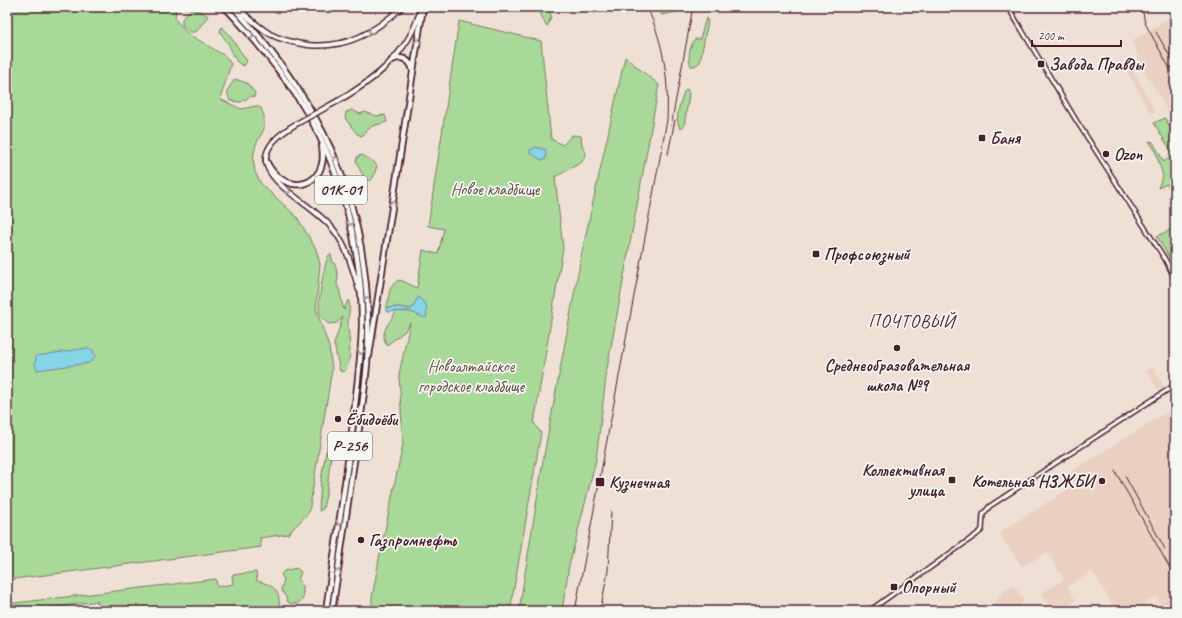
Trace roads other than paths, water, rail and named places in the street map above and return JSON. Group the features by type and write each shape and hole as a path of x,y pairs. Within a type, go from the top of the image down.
{"highway":[{"name":"01К-01","path":"225,7 282,74 308,114 320,136 338,180 350,219 358,262 361,297 362,345 355,407"},
{"name":"01К-01","path":"233,7 271,51 313,111 335,156 350,200 360,241 368,320 368,346 362,408"},
{"path":"362,408 422,7"},
{"path":"392,60 396,58 405,59 412,66 413,75"},
{"path":"266,161 270,170 281,180 293,185 305,183 314,178 320,170 323,156 320,136"},
{"name":"Р-256","path":"326,611 355,407"},
{"name":"Р-256","path":"332,611 362,408"}],"main road":[{"path":"236,7 272,34 302,44 325,45 344,43 361,37 382,24 402,7"},
{"path":"361,297 352,267 337,234 326,221 273,179 266,161 267,153 278,135 365,85 392,60 411,34 422,7"}],"street":[{"path":"1008,7 1175,279"},
{"path":"869,611 976,536 982,530 982,514 990,506 1175,385"}],"water":[{"path":"536,147 546,150 546,159 541,160 530,153 530,150"},
{"path":"418,297 426,304 427,317 422,317 409,311 386,312 386,308 399,307 412,309"},
{"path":"87,348 93,350 95,357 89,363 37,370 35,365 36,356"}],"railway":[{"path":"575,611 667,120 667,90 664,62 658,34 647,7"},
{"path":"671,126 693,7"},
{"path":"1142,7 1145,23 1175,78"},
{"path":"1156,32 1175,65"},
{"path":"668,154 675,120"},
{"path":"1115,471 1175,577"},
{"path":"1125,476 1165,549"},
{"path":"600,611 608,571 611,511"}],"place":[{"name":"Завода Правды","path":"1041,64"},
{"name":"Баня","path":"982,138"},
{"name":"Ozon","path":"1106,154"},
{"name":"Профсоюзный","path":"816,254"},
{"name":"Среднеобразовательная школа №9","path":"897,348"},
{"name":"Ёбидоёби","path":"338,419"},
{"name":"Коллективная улица","path":"952,480"},
{"name":"Котельная НЗЖБИ","path":"1102,481"},
{"name":"Кузнечная","path":"600,482"},
{"name":"Газпромнефть","path":"361,540"},
{"name":"Опорный","path":"894,587"}],"district":[{"name":"ПОЧТОВЫЙ","path":"912,321"}],"park label":[{"name":"Новое кладбище","path":"495,189"},
{"name":"Новоалтайское городское кладбище","path":"471,376"}]}
